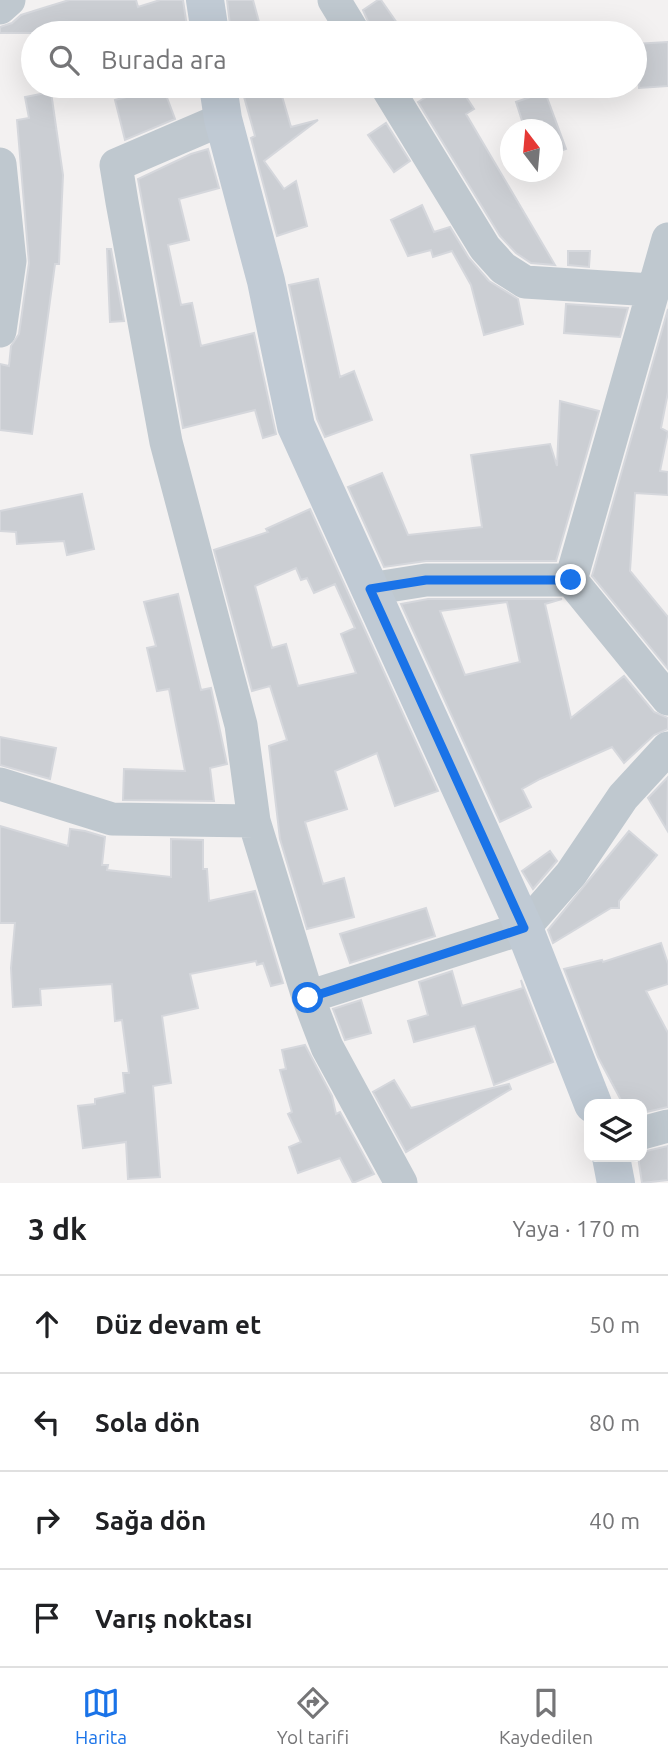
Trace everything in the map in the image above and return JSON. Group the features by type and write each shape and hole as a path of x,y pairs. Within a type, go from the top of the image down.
{"street":[{"path":"0,8 9,0"},
{"path":"205,0 208,21"},
{"path":"334,0 347,21"},
{"path":"393,98 485,248 503,268 525,282 652,290"},
{"path":"401,1183 327,1047 308,998 254,821 241,725 166,442 116,165 221,102 266,281 296,426 524,928 591,1099"},
{"path":"0,164 10,261 0,331"},
{"path":"571,580 668,239"},
{"path":"370,589 426,580 571,580"},
{"path":"571,580 668,699"},
{"path":"308,998 524,928 571,874 623,797 668,748"},
{"path":"0,784 112,819 254,821"},
{"path":"647,1132 668,1126"},
{"path":"612,1162 616,1183"}],"building":[{"path":"69,0 136,0 138,7 160,0 183,0 186,21 21,21 21,33 0,33 0,27 12,23 21,15"},
{"path":"227,0 253,0 259,21 230,21"},
{"path":"381,0 396,21 368,21 363,10"},
{"path":"668,42 668,86 647,87 647,43"},
{"path":"25,98 52,98 63,175 59,264 55,264 32,434 0,430 0,364 9,366 11,346 19,334 29,263 17,120 29,118"},
{"path":"167,98 175,119 125,140 115,100"},
{"path":"244,98 283,98 291,127 318,120 264,161 284,189 296,181 307,226 277,236 251,138 255,136"},
{"path":"424,98 467,98 474,109 466,114 500,172 500,182 506,182 555,265 531,263 516,253 500,236 418,102"},
{"path":"528,98 547,98 555,119 521,119 516,102"},
{"path":"386,123 410,161 394,172 368,135"},
{"path":"208,149 219,188 179,199 189,240 168,245 181,305 192,303 201,346 254,333 276,434 263,438 255,410 183,428 138,179 191,154"},
{"path":"422,205 434,232 450,227 469,258 489,281 518,299 523,324 484,335 471,285 452,251 433,257 431,250 408,256 391,220"},
{"path":"107,249 111,249 124,321 110,322"},
{"path":"568,251 590,251 589,267 568,265"},
{"path":"318,279 340,377 354,371 372,420 325,437 317,419 289,285"},
{"path":"566,304 628,308 620,337 564,333"},
{"path":"668,309 668,392 661,428 668,432 660,471 668,472 668,495 635,493 630,571 668,617 668,669 592,576"},
{"path":"560,401 599,411 556,561 426,561 384,567 348,487 382,473 408,535 482,527 471,455 550,444 557,466"},
{"path":"82,494 94,549 67,555 64,541 17,544 16,532 0,531 0,511"},
{"path":"310,509 438,791 395,806 377,753 335,771 347,809 305,822 323,884 344,878 354,917 307,929 280,839 269,746 287,740 270,686 252,691 214,550 268,532 266,529","holes":["296,568 301,580 307,578 314,593 335,584 355,628 341,634 356,673 298,686 286,644 272,648 255,586"]},
{"path":"178,594 201,690 211,688 227,764 210,768 214,801 123,800 124,769 185,771 169,689 157,691 147,648 156,646 144,602"},
{"path":"428,599 562,599 545,604 571,718 624,676 654,712 668,718 668,729 654,735 624,763 612,747 540,779 522,789 531,807 500,822 401,604","holes":["507,602 520,662 465,675 440,611"]},
{"path":"0,737 56,748 50,779 0,765"},
{"path":"668,777 667,830 648,798"},
{"path":"0,826 68,846 70,829 85,831 105,837 102,865 108,865 107,870 171,877 171,839 203,840 203,869 207,869 209,901 255,891 283,983 271,986 263,963 257,965 256,961 190,974 198,1008 162,1016 171,1083 153,1086 160,1177 128,1179 126,1142 83,1148 78,1106 95,1104 95,1099 125,1093 123,1073 129,1073 122,1020 115,1021 112,984 40,989 41,1005 13,1007 11,968 15,923 0,923"},
{"path":"629,831 657,855 619,901 619,908 611,908 553,943 548,930"},
{"path":"550,851 557,861 533,889 522,871"},
{"path":"426,908 435,936 350,963 340,934"},
{"path":"661,943 668,964 668,984 646,991 668,1033 668,1107 647,1112 647,1099 620,1099 598,1057 564,969 602,960 603,962"},
{"path":"452,971 462,1006 523,988 521,980 553,1062 494,1085 475,1026 414,1042 408,1021 428,1015 419,982"},
{"path":"361,1000 371,1033 345,1040 333,1009"},
{"path":"305,1045 332,1096 336,1114 340,1112 374,1174 353,1183 340,1158 298,1173 289,1147 301,1142 288,1114 292,1112 280,1070 286,1069 282,1050"},
{"path":"394,1080 411,1108 509,1084 511,1089 406,1152 373,1092"},
{"path":"668,1146 668,1180 642,1183 639,1162 647,1162 647,1151"}],"route":[{"path":"308,998 524,928 370,589 426,580 571,580"}]}
